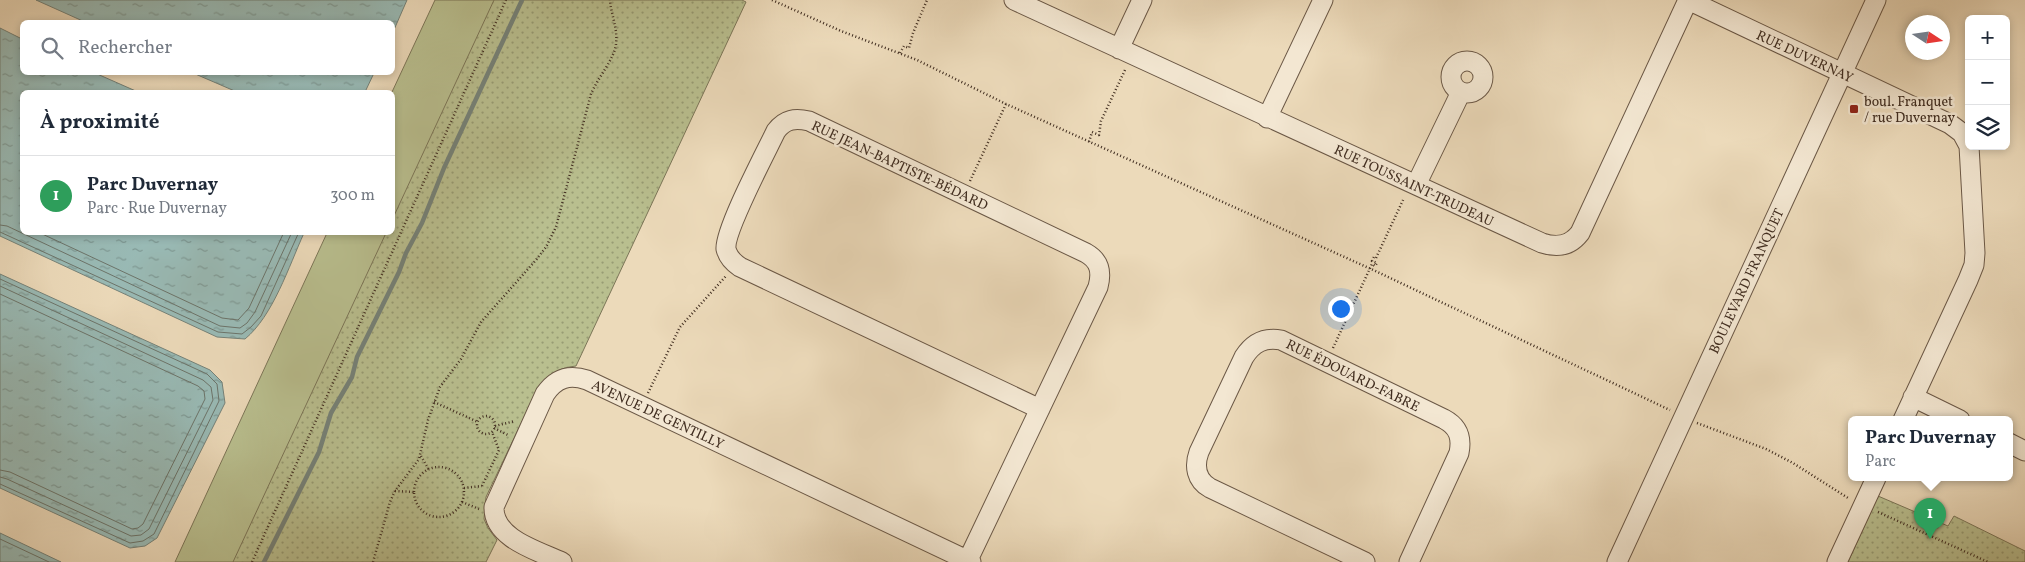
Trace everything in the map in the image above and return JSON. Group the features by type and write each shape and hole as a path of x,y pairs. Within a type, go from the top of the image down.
{"street":[{"name":"RUE TOUSSAINT-TRUDEAU","path":"1014,0 1124,56 1267,118 1411,188 1549,246 1563,245 1576,239 1688,0"},
{"path":"1124,56 1142,0"},
{"path":"1267,118 1323,0"},
{"name":"RUE DUVERNAY","path":"1688,0 1950,124 1965,139"},
{"name":"BOULEVARD FRANQUET","path":"1629,562 1847,75 1876,0"},
{"name":"BOULEVARD FRANQUET","path":"1617,562 1847,75 1888,0"},
{"path":"1411,188 1461,92"},
{"name":"RUE JEAN-BAPTISTE-BÉDARD","path":"968,562 1098,287 1100,271 1096,261 1092,256 809,121 792,119 783,123 776,131 730,229 726,249 731,260 749,271 1040,409"},
{"name":"RUE DUVERNAY","path":"1905,416 1964,291 1974,265 1969,150"},
{"name":"RUE ÉDOUARD-FABRE","path":"1365,562 1210,488 1200,478 1196,468 1199,452 1244,357 1255,344 1266,340 1281,340 1444,418 1456,427 1460,438 1459,453 1409,562"},
{"name":"AVENUE DE GENTILLY","path":"562,562 507,535 498,525 494,513 496,501 545,394 554,383 570,376 587,380 968,562"},
{"path":"1913,397 1952,416"},
{"path":"2013,445 2025,451"},
{"path":"1837,562 1875,481"}],"path":[{"path":"252,562 506,0"},
{"path":"374,562 390,502 395,491 416,465 420,455 424,432 440,387 461,359 481,322 536,260 546,247 556,227 591,94 616,45 616,29 610,0"},
{"path":"772,0 841,31 900,53 1006,104 1371,269 1670,410"},
{"path":"900,53 904,46 909,48 913,32 927,0"},
{"path":"1089,142 1092,132 1099,135 1101,121 1124,56"},
{"path":"968,185 1006,104"},
{"path":"1330,353 1372,264 1375,266 1376,263 1372,261 1374,257 1376,258 1411,188"},
{"path":"646,396 680,326 730,272"},
{"path":"434,402 478,422"},
{"path":"482,486 499,450 492,432 494,427 492,419 482,418 478,422 477,427 480,432 486,434 492,432"},
{"path":"494,427 522,421"},
{"path":"494,427 514,438"},
{"path":"1707,427 1799,466 1854,501"},
{"path":"420,455 429,470"},
{"path":"440,467 449,469 461,480 464,488 462,502 457,510 450,514 435,517 421,509 417,503 415,492 419,479 429,470 440,467"},
{"path":"464,488 492,486"},
{"path":"395,491 415,492"},
{"path":"462,502 484,511"},
{"path":"1872,510 1988,562"}],"green space":[{"path":"435,0 598,0 343,562 175,562 326,235 395,235 395,90 393,90"},
{"path":"494,0 742,0 746,2 576,366 554,372 538,388 486,497 484,519 497,540 486,562 233,562 385,235 395,235 395,214"},
{"path":"1878,496 1948,526 1954,516 2025,551 2025,562 1848,562"}],"water":[{"path":"36,0 407,0 395,27 395,20 81,20"},
{"path":"0,28 20,38 20,75 100,75 133,90 20,90 20,235 303,235 272,304 255,329 245,339 217,337 0,236"},
{"path":"198,75 373,75 366,90 232,90"},
{"path":"0,274 210,370 222,382 225,403 157,538 145,546 130,548 0,488"},
{"path":"0,533 61,562 0,562"}],"waterway":[{"path":"264,562 319,452 331,413 352,377 357,357 422,223 444,168 522,0"}],"place":[{"name":"boul. Franquet / rue Duvernay","path":"1854,109"},
{"name":"Parc Duvernay","path":"1930,539"}]}
